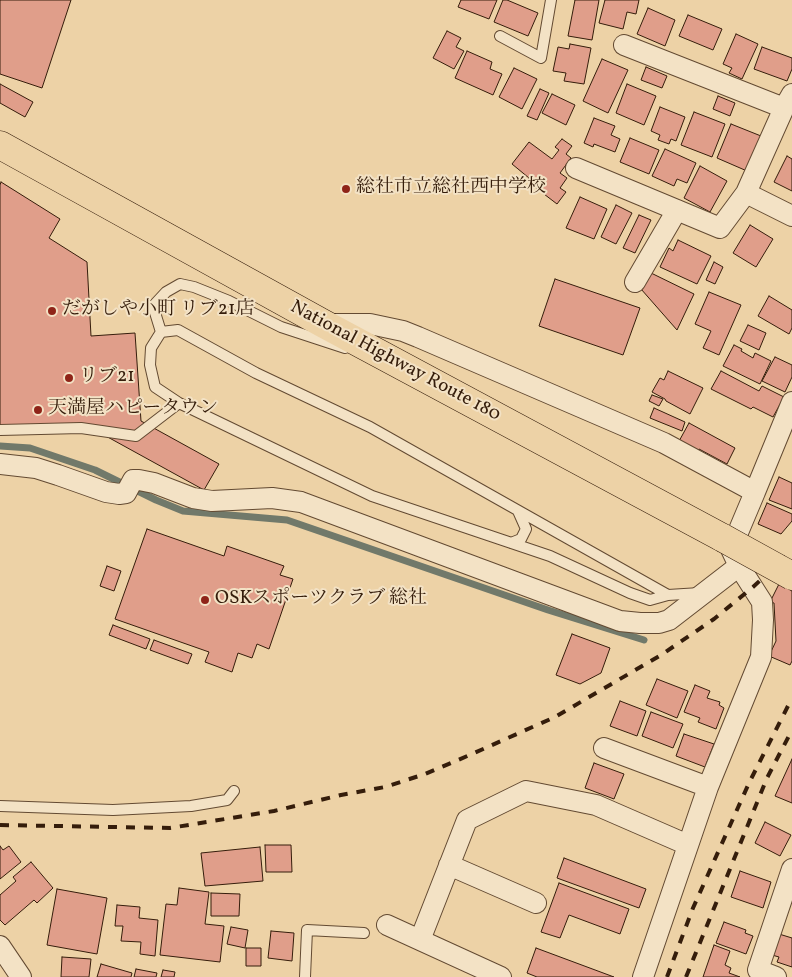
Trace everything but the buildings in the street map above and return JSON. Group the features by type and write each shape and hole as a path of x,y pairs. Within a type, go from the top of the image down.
{"highway":[{"name":"National Highway Route 180","path":"0,145 324,324 792,576"}],"street":[{"path":"576,168 720,228 746,193 788,101 624,45"},
{"path":"746,193 792,216"},
{"path":"635,282 676,210"},
{"path":"324,324 370,324 418,336 664,442 755,492"},
{"path":"402,366 418,336"},
{"path":"643,977 708,787 761,657 764,620 762,602 739,566 731,549 792,402"},
{"path":"0,464 36,468 106,492 119,494 139,480 154,482 193,498 212,501 272,498 300,502 620,621 640,624 659,623 669,620 739,566"},
{"path":"604,748 708,787"},
{"path":"420,940 467,820 526,791 596,805 688,845"},
{"path":"449,865 536,903"},
{"path":"763,975 792,869"},
{"path":"387,925 501,977"},
{"path":"0,946 21,977"}],"lane":[{"path":"500,36 541,58 550,0"},
{"path":"372,349 344,348 316,339 281,327 229,301 194,287 180,284 166,292 154,306 161,332 151,348 150,365 155,387 179,403 372,496 550,556 630,594 650,600 668,595 705,593"},
{"path":"161,332 178,330 256,373 370,427 668,595"},
{"path":"0,430 81,428 136,436 179,403"},
{"path":"511,543 522,540 526,528 518,511"},
{"path":"0,806 113,810 191,806 227,800 234,791"},
{"path":"305,977 306,930 364,933"}],"waterway":[{"path":"0,446 30,448 95,470 183,511 287,520 548,610 644,640"}],"railway":[{"path":"0,825 170,828 274,811 385,787 425,774 555,717 661,655 714,619 753,587 792,551"},
{"path":"667,977 693,908 749,783 792,698"},
{"path":"686,977 767,778 792,730"}],"place":[{"name":"総社市立総社西中学校","path":"346,189"},
{"name":"だがしや小町 リブ21店","path":"52,311"},
{"name":"リブ21","path":"69,378"},
{"name":"天満屋ハピータウン","path":"38,410"},
{"name":"OSKスポーツクラブ 総社","path":"205,600"}]}
